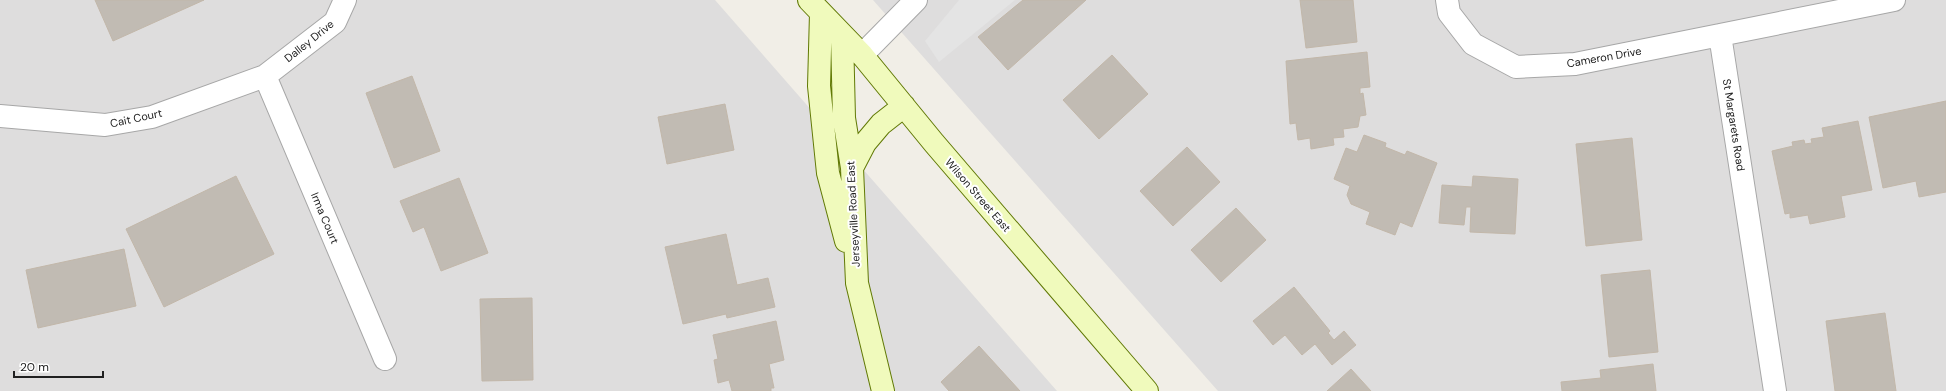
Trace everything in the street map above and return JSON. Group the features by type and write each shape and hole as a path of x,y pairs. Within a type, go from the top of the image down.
{"main road":[{"name":"Wilson Street East","path":"815,7 862,54 904,106 1147,391"},
{"path":"815,7 819,86 828,173 857,283"},
{"name":"Jerseyville Road East","path":"842,35 844,118 852,168 857,283 883,391"},
{"path":"852,168 865,143 881,124 904,106"}],"street":[{"name":"Dalley Drive","path":"265,76 335,22 345,0"},
{"path":"862,54 916,0"},
{"name":"Cameron Drive","path":"1447,0 1449,13 1473,44 1516,67 1575,64 1720,35"},
{"path":"1720,35 1894,0"},
{"name":"St Margarets Road","path":"1720,35 1775,391"},
{"name":"Cait Court","path":"0,116 105,125 152,117 265,76"},
{"name":"Irma Court","path":"265,76 385,359"}],"shaded area":[{"path":"0,0 715,0 1057,391 0,391"},
{"path":"873,0 1946,0 1946,391 1218,391"},
{"path":"959,0 1015,0 939,62 925,41"}],"building":[{"path":"95,0 204,0 113,41"},
{"path":"1023,0 1086,0 1008,70 978,37"},
{"path":"1300,0 1353,0 1357,42 1306,48"},
{"path":"1367,52 1370,87 1360,88 1360,94 1363,93 1366,115 1360,116 1358,127 1343,129 1344,137 1333,138 1334,145 1311,149 1310,138 1298,140 1296,123 1290,124 1286,61"},
{"path":"1112,55 1148,94 1099,139 1063,100"},
{"path":"412,76 440,151 394,168 366,93"},
{"path":"1946,101 1946,192 1919,197 1916,181 1883,188 1869,117"},
{"path":"725,104 734,150 667,164 658,117"},
{"path":"1858,121 1872,190 1841,196 1845,217 1810,224 1808,215 1790,218 1790,213 1785,214 1772,151 1793,146 1792,142 1804,140 1805,144 1812,143 1811,139 1824,137 1822,128"},
{"path":"1364,135 1386,143 1385,147 1405,155 1407,151 1437,163 1412,227 1400,222 1395,235 1366,224 1370,212 1351,204 1347,195 1350,186 1334,179 1346,148 1357,152"},
{"path":"1632,138 1642,240 1586,246 1576,144"},
{"path":"1187,147 1220,182 1173,226 1140,191"},
{"path":"236,176 274,254 164,307 126,229"},
{"path":"1473,176 1518,179 1515,234 1470,232 1471,207 1466,207 1464,225 1439,223 1442,185 1472,187"},
{"path":"459,178 488,253 441,271 424,227 413,232 400,201"},
{"path":"1236,208 1266,240 1221,282 1191,250"},
{"path":"726,234 737,285 768,278 775,307 727,318 726,314 683,324 665,247"},
{"path":"124,249 136,306 38,328 26,270"},
{"path":"1650,270 1658,352 1609,357 1601,275"},
{"path":"1294,287 1330,331 1328,333 1334,340 1344,331 1356,345 1332,365 1315,344 1302,355 1285,335 1273,345 1253,321"},
{"path":"532,298 533,380 482,381 480,299"},
{"path":"1885,313 1896,391 1835,391 1826,321"},
{"path":"776,321 784,360 769,364 774,388 771,388 771,391 732,391 729,380 718,383 714,360 718,359 713,335"},
{"path":"979,346 1020,391 949,391 941,382"},
{"path":"1653,364 1656,391 1562,391 1561,382 1601,378 1600,370"},
{"path":"1351,369 1371,391 1327,391"}]}
